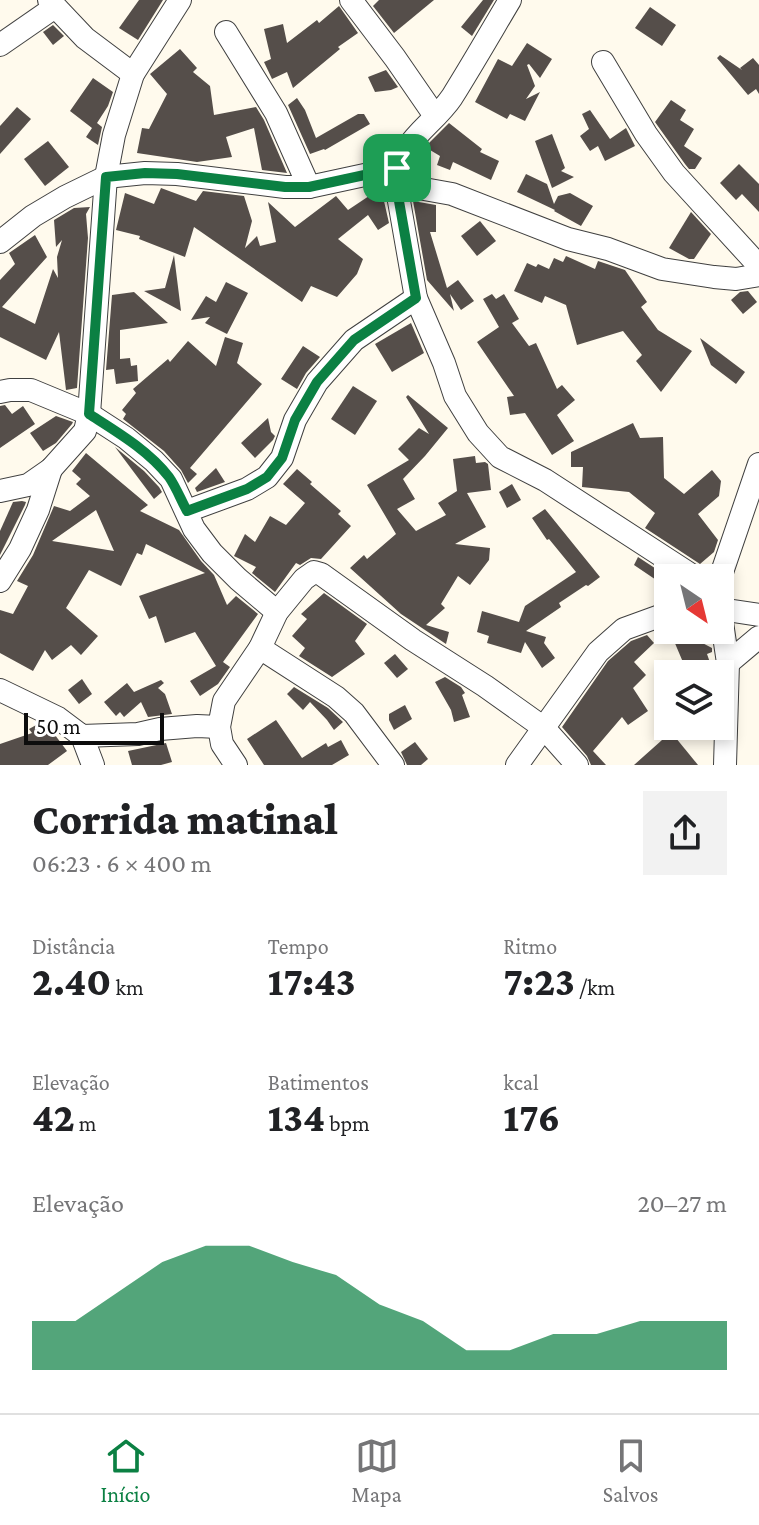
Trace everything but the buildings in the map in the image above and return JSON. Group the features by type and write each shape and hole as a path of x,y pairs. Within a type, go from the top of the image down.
{"street":[{"path":"0,491 28,485 51,469 85,431 89,414 106,177 114,135 133,74 180,0"},
{"path":"351,0 435,116"},
{"path":"510,0 449,101 418,133 396,176 416,298 455,396 478,433 500,457 545,480 674,564"},
{"path":"0,45 52,3 92,43 133,74"},
{"path":"226,32 276,113 309,187"},
{"path":"603,62 646,134 674,173 759,266"},
{"path":"0,242 33,216 106,177 177,174 309,187 396,176 568,239 608,249 662,269 736,279 759,275"},
{"path":"187,511 247,489 267,477 282,458 295,420 317,382 354,340 416,298"},
{"path":"0,392 31,390 89,414 126,438 171,479 194,529 212,553 277,612"},
{"path":"725,564 759,464"},
{"path":"0,581 20,549 38,510 51,469"},
{"path":"236,765 222,744 219,727 224,701 260,648 277,612 304,579 314,572 544,728 577,765"},
{"path":"734,611 759,615"},
{"path":"517,765 598,652 624,629 654,618"},
{"path":"732,660 759,637"},
{"path":"260,648 336,697 354,713 393,765"},
{"path":"0,690 58,718 82,736 93,765"},
{"path":"82,736 138,734 197,726 219,727"},
{"path":"725,765 726,740"}],"route":[{"path":"397,168 396,184 416,298 354,340 317,382 295,420 282,458 267,477 247,489 187,511 171,479 154,461 89,414 106,177 177,174 309,187 397,168"}]}
